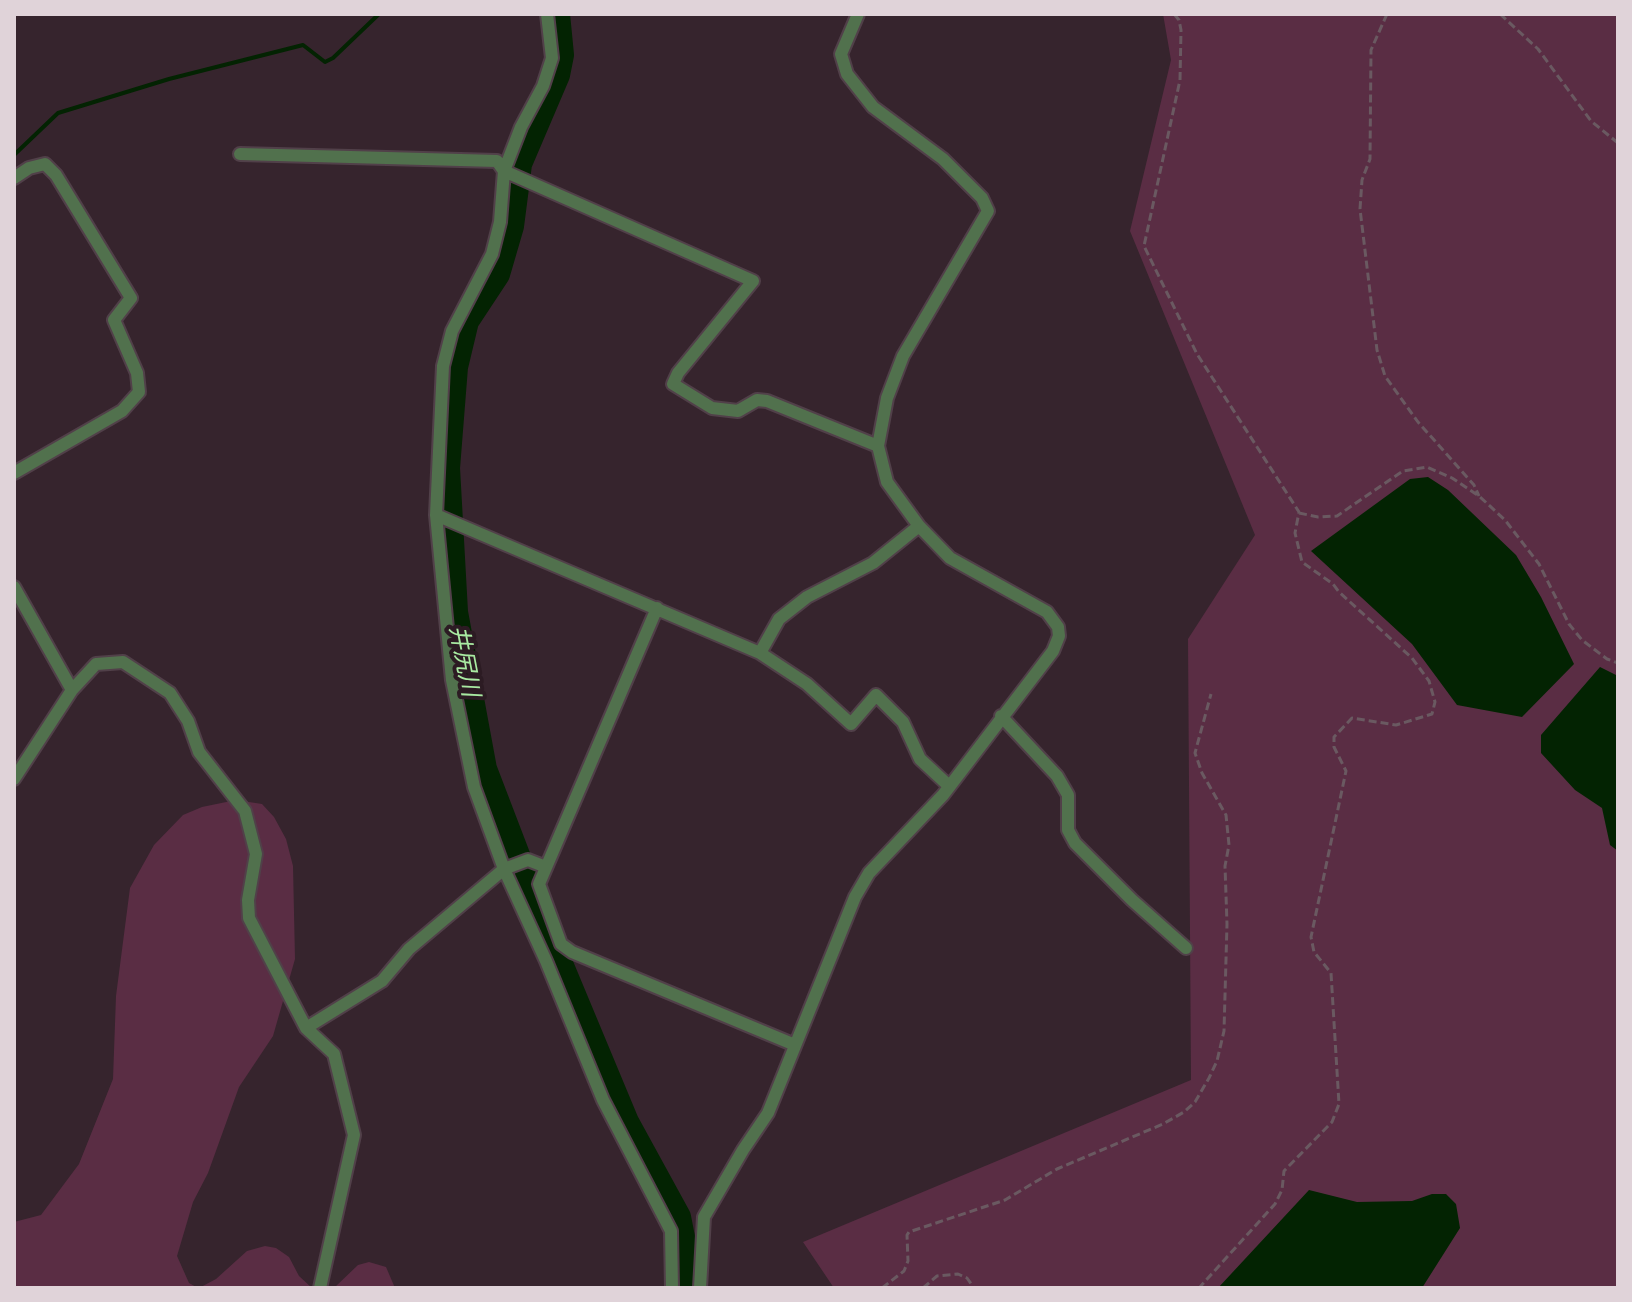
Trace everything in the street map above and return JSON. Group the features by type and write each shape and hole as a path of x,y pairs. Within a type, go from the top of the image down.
{"street":[{"path":"547,14 552,58 543,86 521,127 504,171 500,222 492,254 452,331 443,366 436,515 452,680 474,787 504,869 603,1100 671,1231 672,1288"},
{"path":"700,1288 704,1217 768,1113 855,897 869,873 949,786 1053,651 1059,636 1058,627 1047,612 950,558 919,526 887,482 878,446 887,398 903,356 988,211 982,198 943,159 873,107 847,74 841,54 858,14"},
{"path":"240,154 497,161 504,171 753,281 678,373 673,384 712,408 738,411 757,400 767,401 878,446"},
{"path":"14,178 29,168 45,164 56,175 131,298 114,320 137,373 139,392 122,411 14,473"},
{"path":"436,515 760,653 807,684 851,724 876,695 903,722 920,759 949,786"},
{"path":"760,653 779,619 807,597 873,563 919,526"},
{"path":"14,587 72,690"},
{"path":"657,608 539,884 561,944 586,958 795,1045"},
{"path":"14,779 72,690 96,664 123,662 170,693 188,721 199,752 245,811 256,854 248,900 249,918 306,1028 334,1054 354,1135 320,1288"},
{"path":"1001,716 1057,776 1068,795 1068,830 1075,843 1186,948"},
{"path":"306,1028 382,981 409,949 504,869 528,860 546,867"}],"path":[{"path":"1174,14 1181,30 1180,80 1144,246 1197,354 1299,512 1318,517 1337,516 1403,471 1427,467 1452,478 1479,496 1505,520 1539,564 1569,624 1582,640 1607,659 1618,663"},
{"path":"1387,14 1371,50 1370,159 1362,180 1360,209 1377,350 1385,376 1418,422 1474,485 1479,496"},
{"path":"1500,14 1538,49 1591,121 1618,143"},
{"path":"1199,1288 1275,1204 1282,1190 1284,1171 1332,1122 1339,1104 1331,973 1314,952 1311,937 1346,771 1343,759 1334,747 1334,737 1352,718 1396,725 1432,714 1435,702 1429,681 1412,658 1333,584 1302,562 1295,533 1299,512"},
{"path":"882,1288 904,1271 908,1261 909,1232 1005,1200 1057,1169 1163,1124 1195,1102 1209,1078 1217,1061 1224,1031 1225,866 1229,845 1226,815 1202,773 1195,753 1211,694"},
{"path":"923,1288 937,1276 958,1274 967,1278 974,1288"}],"shaded area":[{"path":"1163,14 1618,14 1618,1288 834,1288 803,1242 1191,1080 1188,639 1255,535 1130,231 1171,60"},
{"path":"1428,477 1448,490 1516,555 1574,664 1522,717 1457,705 1412,644 1311,551 1410,479"},
{"path":"1600,667 1618,676 1618,851 1610,845 1602,808 1575,790 1541,753 1541,735"},
{"path":"236,800 262,804 274,817 286,839 293,866 295,959 273,1036 239,1087 208,1173 193,1202 177,1256 189,1283 198,1288 14,1288 14,1222 41,1215 79,1164 113,1079 116,996 130,888 154,845 183,815 202,807"},
{"path":"1309,1190 1357,1202 1412,1201 1432,1194 1446,1194 1456,1204 1460,1228 1422,1288 1218,1288"},
{"path":"265,1246 276,1248 289,1257 299,1276 312,1288 199,1288 216,1279 247,1251"},
{"path":"369,1262 386,1267 395,1288 329,1288 335,1287 358,1265"}],"waterway":[{"path":"14,155 58,113 169,79 303,45 325,62 379,14"},
{"name":"井尻川","path":"557,14 561,55 557,75 519,164 511,226 497,274 466,321 455,367 447,468 455,612 484,769 541,918 626,1122 678,1217 687,1263 686,1288"}]}
